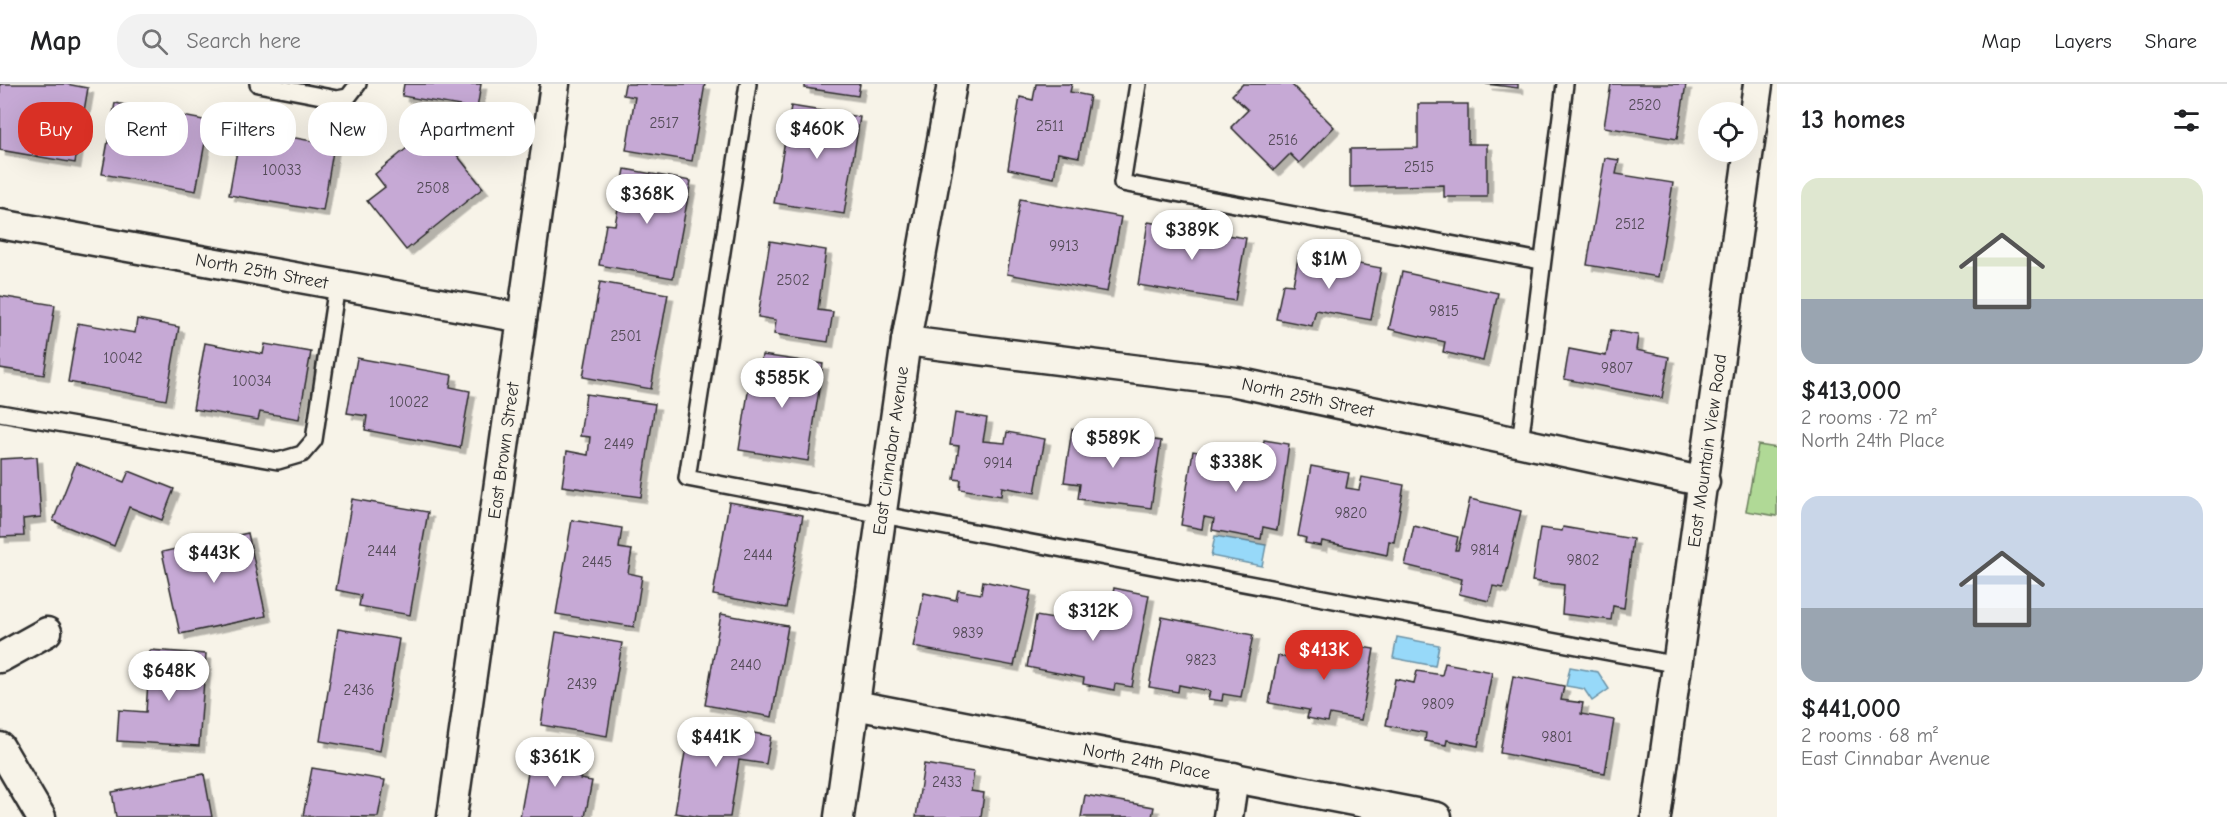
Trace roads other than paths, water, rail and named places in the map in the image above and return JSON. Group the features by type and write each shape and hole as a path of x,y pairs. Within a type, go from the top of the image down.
{"street":[{"name":"East Brown Street","path":"452,817 555,84"},
{"name":"East Cinnabar Avenue","path":"840,817 880,514 906,341 952,84"},
{"name":"East Mountain View Road","path":"1656,817 1765,86"},
{"name":"North 25th Street","path":"0,224 522,318"},
{"name":"North 25th Street","path":"906,341 1236,382 1705,482"},
{"path":"0,658 47,632"},
{"name":"North 24th Place","path":"855,705 1437,817"},
{"path":"0,747 40,817"},
{"path":"1228,817 1234,777"}],"lane":[{"path":"258,84 337,99 348,97 358,84"},
{"path":"748,84 687,478 1678,665"},
{"path":"1138,84 1122,183 1541,261"},
{"path":"1520,443 1565,84"},
{"path":"0,413 278,461 302,454 314,440 337,285"}],"water":[{"path":"1215,536 1266,545 1262,566 1211,556"},
{"path":"1397,637 1439,645 1435,666 1393,658"},
{"path":"1570,667 1598,672 1609,689 1592,701 1584,689 1566,686"}]}
